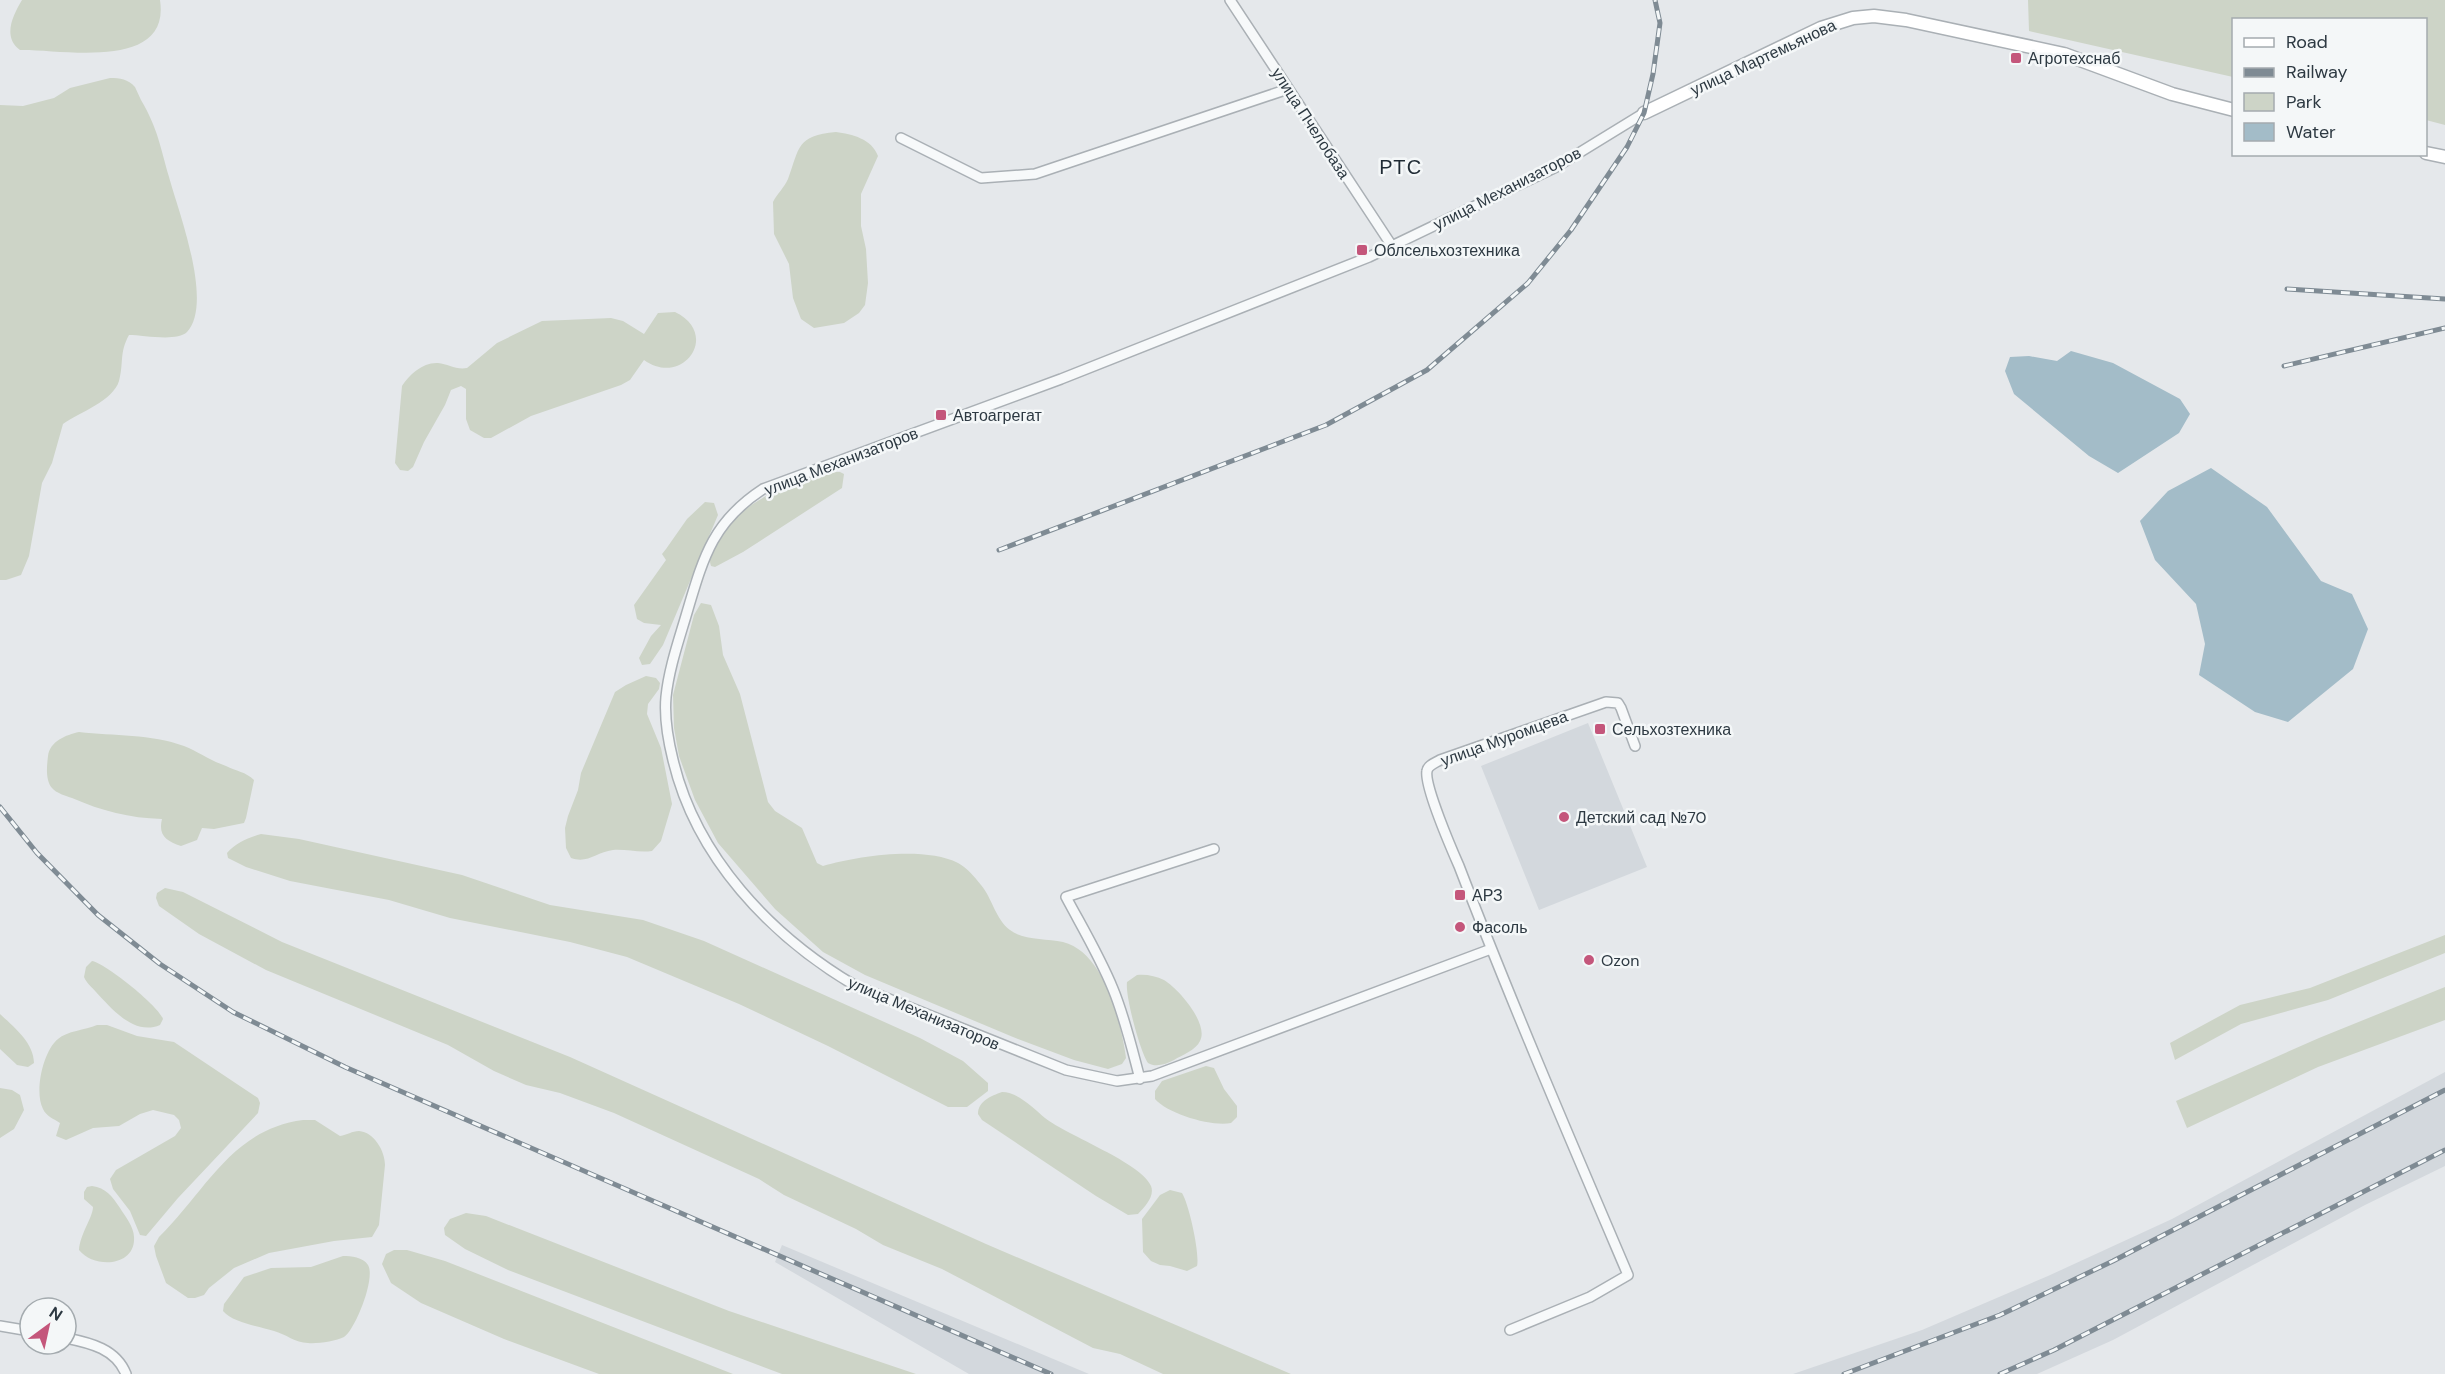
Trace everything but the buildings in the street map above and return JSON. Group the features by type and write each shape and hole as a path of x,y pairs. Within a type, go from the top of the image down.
{"street":[{"name":"улица Пчелобаза","path":"1230,0 1392,246"},
{"name":"улица Мартемьянова","path":"1644,113 1821,28 1853,18 1874,16 1906,20 2064,54 2172,94 2232,109"},
{"path":"901,138 981,178 1035,174 1288,89"},
{"name":"улица Механизаторов","path":"1140,1079 1104,1080 1066,1070 854,985 812,957 776,925 721,867 691,818 681,791 668,739 666,698 671,671 697,580 717,531 735,510 763,489 1061,379 1369,257 1556,167 1644,113"},
{"path":"2427,153 2445,157"},
{"name":"улица Муромцева","path":"1510,1330 1605,1290 1628,1275 1491,949 1431,790 1427,771 1431,765 1472,748 1606,702 1618,703 1635,746"},
{"path":"1214,849 1066,897 1103,965 1114,991 1140,1079 1175,1068 1491,949"},
{"path":"0,1326 18,1329"},
{"path":"78,1341 101,1348 117,1359 126,1374"}],"shaded area":[{"name":"Детский сад №70","path":"1588,723 1647,867 1539,910 1481,766"},
{"path":"2445,1072 2445,1166 2365,1205 2113,1340 2037,1374 1793,1374 1922,1330 2172,1219"},
{"path":"782,1245 1089,1374 969,1374 775,1262"}],"green space":[{"path":"22,0 160,0 159,23 149,38 131,47 110,52 20,50 11,39 10,32 15,12"},
{"path":"2028,0 2445,0 2445,125 2427,120 2427,18 2232,18 2232,77 2029,31"},
{"path":"110,78 130,82 135,87 155,129 192,256 197,300 194,318 187,332 176,337 129,335 124,347 116,388 95,406 63,424 52,463 42,483 29,556 21,575 0,580 0,105 23,106 54,98 70,88"},
{"path":"836,132 866,141 878,156 861,194 861,226 866,249 868,283 865,305 859,313 844,323 814,328 801,319 793,298 789,264 774,234 773,202 785,185 798,151 806,140"},
{"path":"675,312 688,322 695,333 696,344 691,355 683,363 672,367 658,367 644,360 630,380 621,385 531,416 491,438 484,438 470,430 466,419 466,389 461,386 451,390 413,467 408,471 400,470 395,463 402,386 422,367 438,363 467,368 497,343 542,321 611,318 623,321 644,334 658,313"},
{"path":"828,472 844,474 842,488 743,552 715,567 711,566 712,552 725,529 750,506 779,489"},
{"path":"705,502 714,503 718,515 663,645 650,664 642,665 639,658 651,636 661,625 644,623 637,619 634,605 666,560 662,554 687,519"},
{"path":"701,603 711,605 719,626 723,655 740,694 768,802 775,811 802,828 817,863 823,866 872,856 910,854 944,858 958,863 981,885 1001,921 1010,930 1028,938 1063,942 1077,948 1089,958 1107,987 1113,1004 1125,1051 1126,1058 1122,1064 1108,1069 1074,1060 865,975 823,952 775,909 718,843 695,800 679,756 674,728 673,695 694,615"},
{"path":"646,676 656,678 660,683 659,689 648,704 647,714 661,748 672,804 661,841 652,851 613,850 582,860 571,858 566,848 565,828 578,790 581,773 615,692"},
{"path":"79,732 146,737 171,742 248,775 254,780 244,823 214,829 202,828 197,840 181,846 164,837 161,829 162,819 116,813 59,793 52,788 47,777 49,751 59,740"},
{"path":"261,834 299,839 462,875 550,905 643,920 704,941 920,1038 963,1061 988,1083 988,1091 967,1107 948,1107 739,1004 627,957 570,942 450,918 389,900 290,881 246,867 228,858 227,853 234,846"},
{"path":"165,888 183,892 282,942 570,1057 986,1244 1291,1374 1163,1374 1120,1354 1093,1348 942,1269 883,1245 856,1229 784,1195 759,1179 614,1113 560,1093 526,1085 494,1071 448,1045 266,970 199,934 159,906 157,893"},
{"path":"2445,935 2445,953 2328,1000 2241,1024 2175,1060 2170,1043 2240,1005 2310,988"},
{"path":"92,961 108,969 142,995 163,1019 160,1025 141,1027 116,1013 84,977 86,967"},
{"path":"1137,975 1154,976 1164,980 1184,999 1197,1017 1200,1026 1202,1034 1198,1044 1188,1052 1164,1064 1148,1063 1137,1036 1127,982"},
{"path":"2445,987 2445,1020 2318,1067 2187,1128 2176,1101 2319,1038"},
{"path":"0,1014 22,1036 31,1049 34,1063 28,1067 17,1065 0,1049"},
{"path":"97,1025 107,1025 137,1036 174,1042 258,1098 260,1103 258,1113 178,1198 146,1236 140,1235 130,1211 113,1189 110,1179 116,1170 175,1136 181,1128 179,1120 174,1115 153,1110 140,1114 119,1126 93,1128 66,1140 56,1136 60,1123 46,1114 40,1102 40,1083 44,1062 53,1045 66,1034"},
{"path":"1206,1066 1214,1068 1224,1089 1237,1106 1237,1117 1231,1123 1213,1123 1191,1118 1170,1110 1155,1099 1155,1091 1162,1081"},
{"path":"0,1088 12,1090 20,1095 24,1110 14,1129 0,1138"},
{"path":"1002,1092 1020,1098 1056,1125 1134,1168 1145,1177 1152,1190 1144,1208 1138,1214 1128,1215 982,1120 978,1114 980,1106 990,1097"},
{"path":"303,1120 315,1120 340,1136 356,1131 364,1132 381,1148 385,1165 379,1225 372,1237 334,1241 269,1253 234,1268 209,1288 204,1295 195,1298 188,1298 166,1283 154,1246 159,1237 206,1182 239,1149 257,1136 278,1126"},
{"path":"92,1186 111,1196 133,1229 133,1247 128,1254 113,1262 94,1260 79,1250 93,1207 84,1199 84,1192 87,1187"},
{"path":"1170,1190 1182,1193 1193,1229 1198,1260 1197,1266 1187,1271 1160,1265 1151,1261 1143,1252 1142,1219 1160,1195"},
{"path":"466,1213 486,1216 729,1311 916,1374 782,1374 508,1270 465,1249 445,1235 444,1228 450,1219"},
{"path":"394,1250 407,1250 445,1261 733,1374 599,1374 504,1339 421,1303 391,1283 382,1264 386,1254"},
{"path":"343,1256 363,1260 370,1272 367,1292 359,1315 344,1337 321,1343 303,1343 278,1332 240,1321 223,1311 224,1304 244,1277 271,1268 311,1267"}],"water":[{"path":"2071,351 2113,363 2180,399 2190,414 2179,433 2118,473 2089,456 2014,394 2005,371 2010,357 2029,356 2057,361"},
{"path":"2211,468 2267,507 2321,581 2352,594 2368,629 2353,669 2288,722 2255,712 2199,675 2205,644 2196,604 2155,560 2140,521 2168,491"}],"railway":[{"path":"999,550 1326,425 1427,370 1528,283 1571,230 1627,147 1644,113 1653,74 1660,23 1655,0"},
{"path":"2287,289 2445,299"},
{"path":"2284,366 2445,328"},
{"path":"0,807 37,853 98,915 160,964 233,1012 345,1067 1051,1374"},
{"path":"1844,1374 2000,1315 2113,1261 2445,1090"},
{"path":"2000,1374 2054,1350 2445,1150"}],"place":[{"name":"Агротехснаб","path":"2016,58"},
{"name":"Облсельхозтехника","path":"1362,250"},
{"name":"Автоагрегат","path":"941,415"},
{"name":"Сельхозтехника","path":"1600,729"},
{"name":"Детский сад №70","path":"1564,817"},
{"name":"АРЗ","path":"1460,895"},
{"name":"Фасоль","path":"1460,927"},
{"name":"Ozon","path":"1589,960"}],"district":[{"name":"РТС","path":"1401,167"}]}
